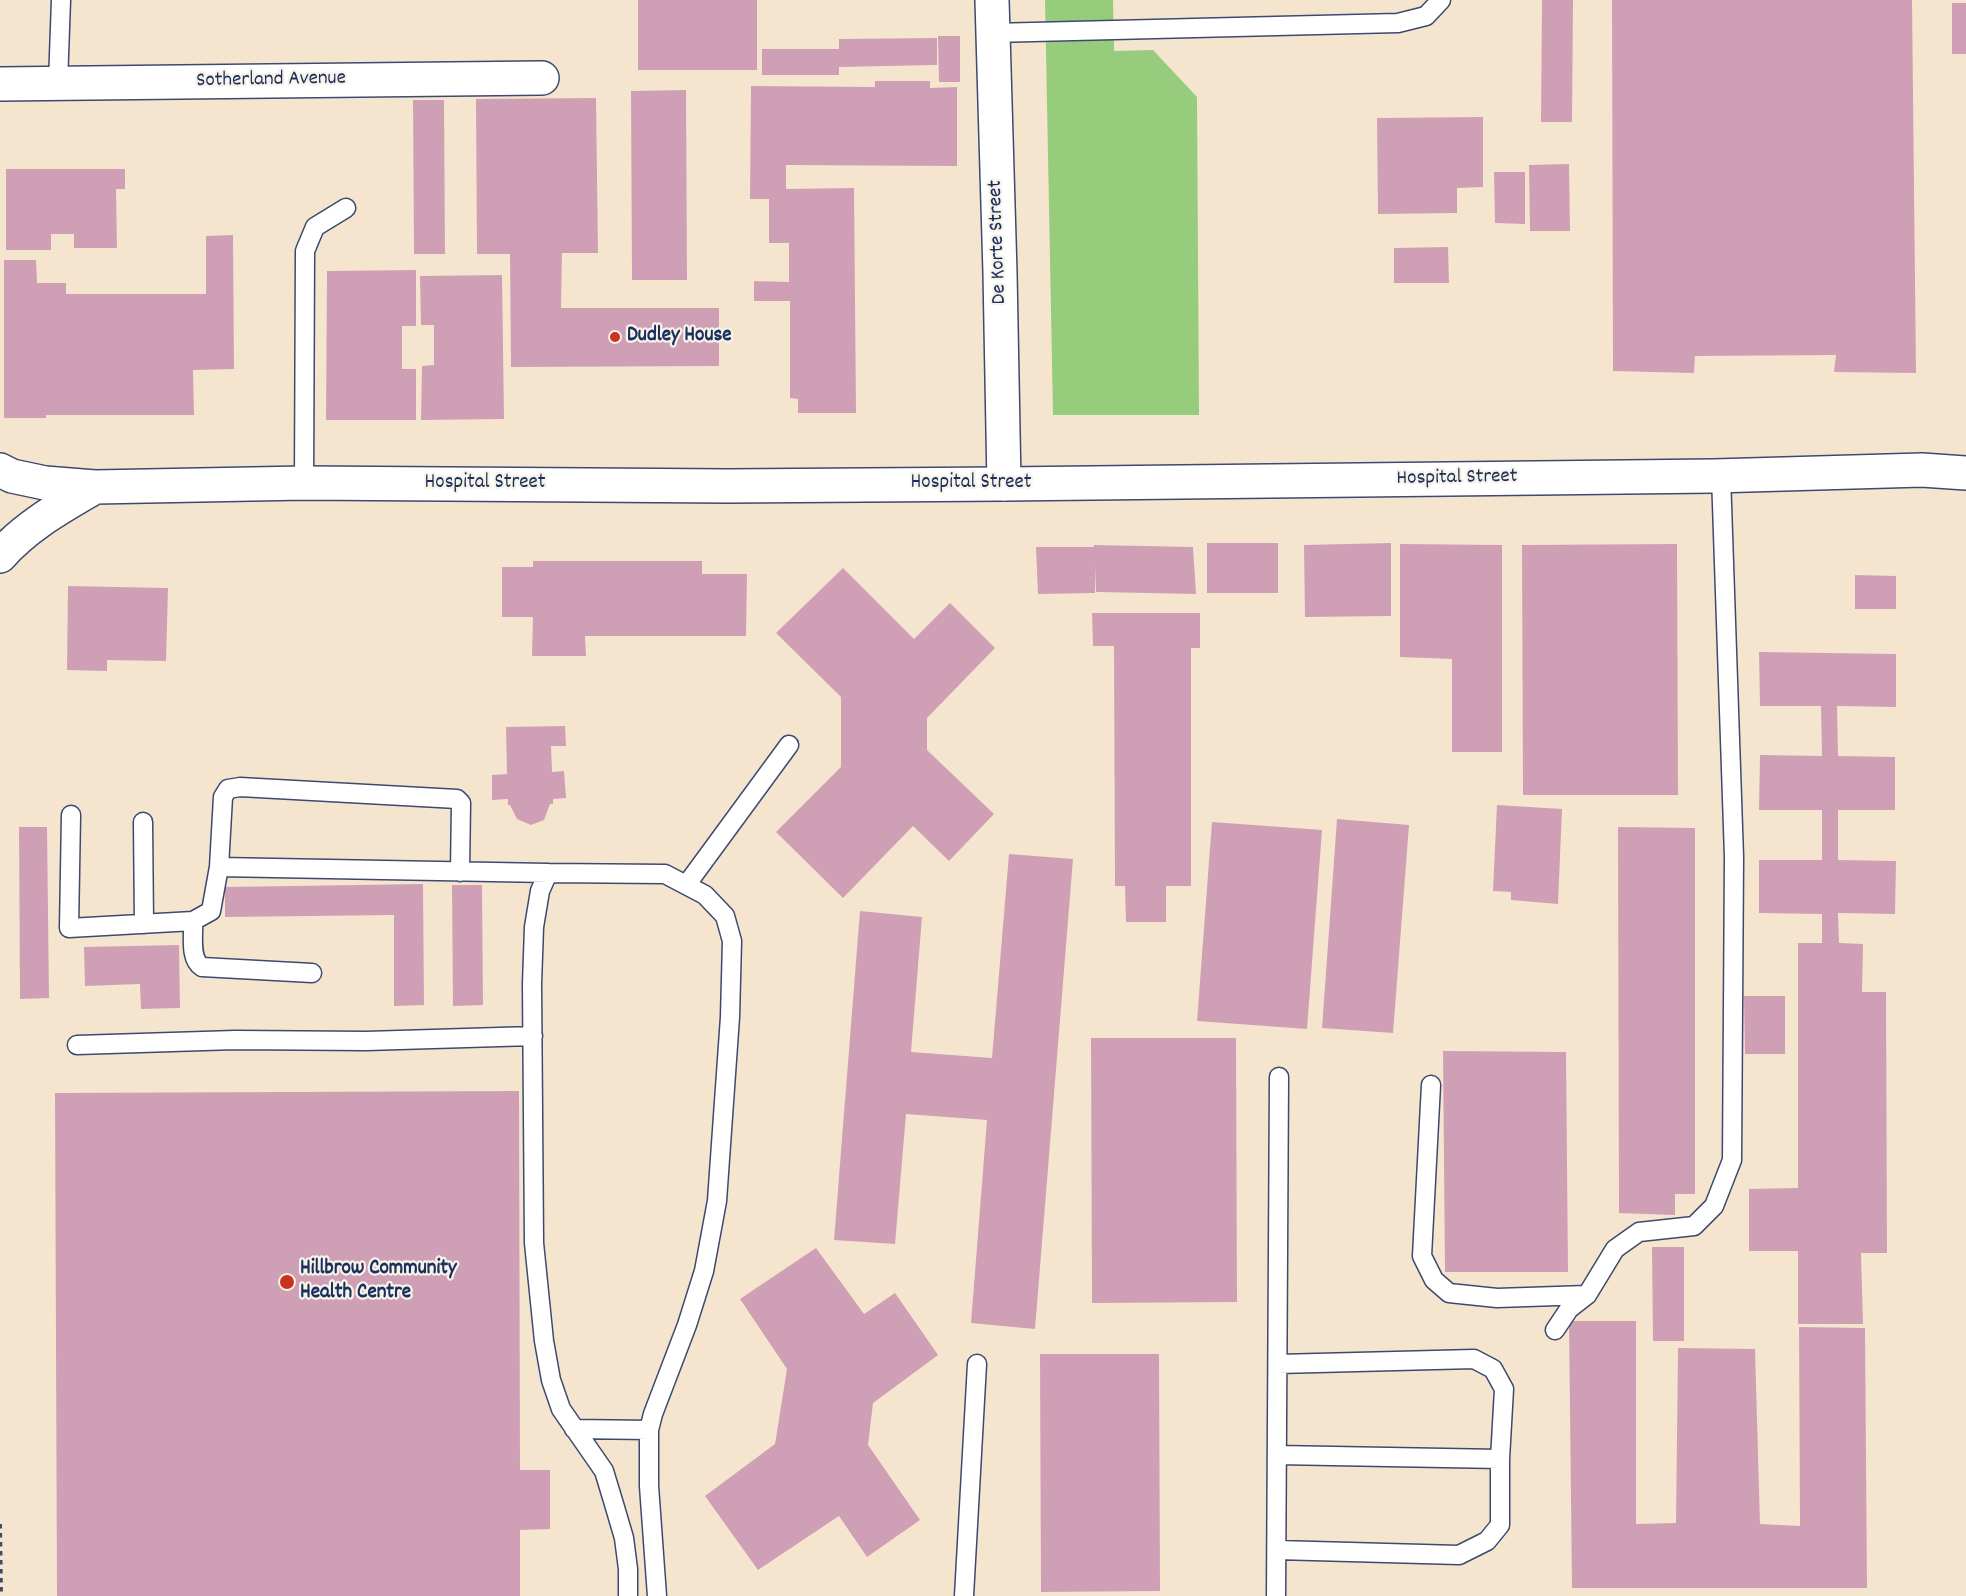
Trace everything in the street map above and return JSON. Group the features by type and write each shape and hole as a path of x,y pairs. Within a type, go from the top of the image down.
{"street":[{"name":"De Korte Street","path":"992,0 1004,484"},
{"name":"Sotherland Avenue","path":"0,84 542,78"},
{"path":"0,470 12,476 45,483 95,487"},
{"name":"Hospital Street","path":"0,556 40,520 95,487 304,483 717,486 1004,484 1721,476 1922,470 1966,473"}],"lane":[{"path":"58,83 61,0"},
{"path":"992,33 1398,23 1426,16 1441,0"},
{"path":"304,483 305,251 315,227 346,208"},
{"path":"1555,1330 1569,1309 1587,1295 1615,1249 1639,1232 1694,1226 1714,1206 1732,1160 1734,856 1721,476"},
{"path":"687,884 789,745"},
{"path":"71,815 69,928 193,921 211,911 219,867 223,797 228,789 240,787 457,799 461,803 460,872"},
{"path":"143,822 144,924"},
{"path":"219,867 665,874 705,895 724,916 732,941 729,1028 717,1201 704,1271 649,1430 649,1486 657,1596"},
{"path":"548,873 540,891 534,927 532,984 534,1243 544,1341 551,1380 561,1409 604,1471 625,1548 628,1596"},
{"path":"193,921 194,957 197,964 202,967 312,973"},
{"path":"77,1045 235,1040 366,1041 533,1036"},
{"path":"1276,1596 1280,1077"},
{"path":"1431,1085 1422,1256 1434,1280 1449,1293 1462,1295 1497,1298 1587,1295"},
{"path":"1277,1550 1459,1555 1487,1541 1500,1525 1500,1459 1504,1389 1493,1369 1474,1359 1278,1364"},
{"path":"964,1596 977,1364"},
{"path":"574,1429 649,1430"},
{"path":"1277,1455 1500,1459"}],"path":[{"path":"0,1524 1,1596"}],"green space":[{"path":"1045,0 1113,0 1114,51 1153,50 1197,97 1199,415 1053,415"}],"building":[{"path":"638,0 757,0 757,70 638,70"},
{"path":"1542,0 1573,0 1572,122 1541,122"},
{"path":"1612,0 1912,0 1916,373 1834,372 1836,355 1695,356 1694,373 1613,371"},
{"path":"1952,3 1966,3 1966,54 1952,54"},
{"path":"938,36 960,36 960,82 939,82"},
{"path":"937,38 937,65 839,67 839,75 762,75 762,49 839,49 839,39"},
{"path":"875,81 930,81 930,88 957,87 957,166 786,165 786,189 854,188 856,413 798,413 798,399 790,398 790,301 754,301 754,281 789,282 789,243 769,243 769,199 750,199 751,86 875,87"},
{"path":"686,90 687,280 632,280 631,91"},
{"path":"596,98 598,253 562,253 561,308 719,308 719,366 511,367 510,254 477,254 476,99"},
{"path":"413,100 444,100 445,254 414,254"},
{"path":"1483,117 1483,187 1457,188 1457,213 1378,214 1377,118"},
{"path":"1569,164 1570,231 1530,231 1529,165"},
{"path":"6,169 125,169 125,189 116,189 117,248 74,248 74,234 51,234 51,250 6,250"},
{"path":"1494,172 1525,172 1525,224 1495,223"},
{"path":"233,235 234,369 193,370 194,415 46,415 46,418 4,418 4,260 36,260 37,283 66,283 66,294 206,294 206,236"},
{"path":"1448,247 1449,283 1394,283 1394,248"},
{"path":"416,270 416,326 402,326 402,369 416,369 416,420 326,420 327,271"},
{"path":"502,275 504,419 421,420 422,366 434,365 434,325 421,325 420,276"},
{"path":"1207,543 1278,543 1278,593 1207,593"},
{"path":"1391,543 1391,616 1305,617 1304,545"},
{"path":"1400,544 1502,545 1502,752 1452,752 1452,659 1400,657"},
{"path":"1677,544 1678,795 1523,795 1522,545"},
{"path":"1094,545 1193,547 1196,594 1096,592 1095,566 1095,593 1038,594 1036,547 1094,547"},
{"path":"533,561 702,561 702,574 747,574 746,636 585,636 586,656 532,656 533,617 502,617 502,567 533,567"},
{"path":"843,568 914,639 950,603 995,648 927,718 927,750 994,814 949,861 913,826 843,898 776,832 841,767 841,697 776,633"},
{"path":"1855,575 1896,576 1896,609 1855,609"},
{"path":"68,586 168,588 166,661 107,660 107,671 67,670"},
{"path":"1092,613 1200,613 1200,648 1191,648 1191,886 1166,886 1166,922 1126,922 1125,886 1115,886 1114,646 1093,646"},
{"path":"1759,652 1896,654 1896,707 1837,706 1838,756 1895,757 1895,810 1838,810 1838,860 1896,861 1895,914 1838,913 1839,943 1863,944 1862,992 1886,992 1887,1253 1861,1253 1863,1324 1798,1324 1798,1251 1749,1251 1749,1189 1798,1188 1798,943 1822,943 1822,914 1759,913 1759,860 1822,860 1822,810 1759,810 1760,755 1822,756 1821,706 1760,706"},
{"path":"565,726 566,746 551,746 552,772 564,771 566,798 553,799 553,804 550,804 544,820 531,825 517,819 508,805 508,799 492,800 492,775 507,774 506,727"},
{"path":"1497,805 1562,809 1558,904 1511,900 1511,892 1493,891"},
{"path":"1337,819 1409,825 1393,1033 1322,1028"},
{"path":"1212,822 1322,830 1307,1029 1197,1021"},
{"path":"19,827 47,827 49,998 20,999"},
{"path":"1618,827 1695,828 1695,1194 1675,1194 1675,1215 1619,1213"},
{"path":"1009,854 1073,859 1035,1329 971,1323 987,1120 906,1114 895,1244 834,1240 860,911 922,917 911,1052 992,1058"},
{"path":"423,884 424,1005 394,1006 394,915 225,917 225,887"},
{"path":"452,885 482,885 483,1005 453,1006"},
{"path":"179,945 180,1008 141,1009 140,984 85,986 84,947"},
{"path":"1744,996 1785,996 1785,1054 1745,1054"},
{"path":"1091,1038 1236,1038 1237,1302 1092,1303"},
{"path":"1443,1051 1566,1052 1568,1272 1445,1272"},
{"name":"Hillbrow Community Health Centre","path":"519,1091 520,1470 550,1470 550,1529 520,1530 520,1596 57,1596 55,1093"},
{"path":"1652,1247 1684,1247 1684,1341 1653,1341"},
{"path":"816,1248 864,1314 895,1293 938,1355 873,1403 868,1445 920,1520 867,1557 839,1516 758,1570 705,1496 775,1444 787,1369 740,1299"},
{"path":"1569,1321 1636,1321 1636,1524 1676,1523 1678,1348 1755,1349 1760,1524 1800,1526 1799,1327 1865,1328 1867,1588 1572,1588"},
{"path":"1040,1354 1159,1354 1160,1591 1041,1592"}],"place":[{"name":"Dudley House","path":"615,337"},
{"name":"Hillbrow Community Health Centre","path":"287,1282"}]}
